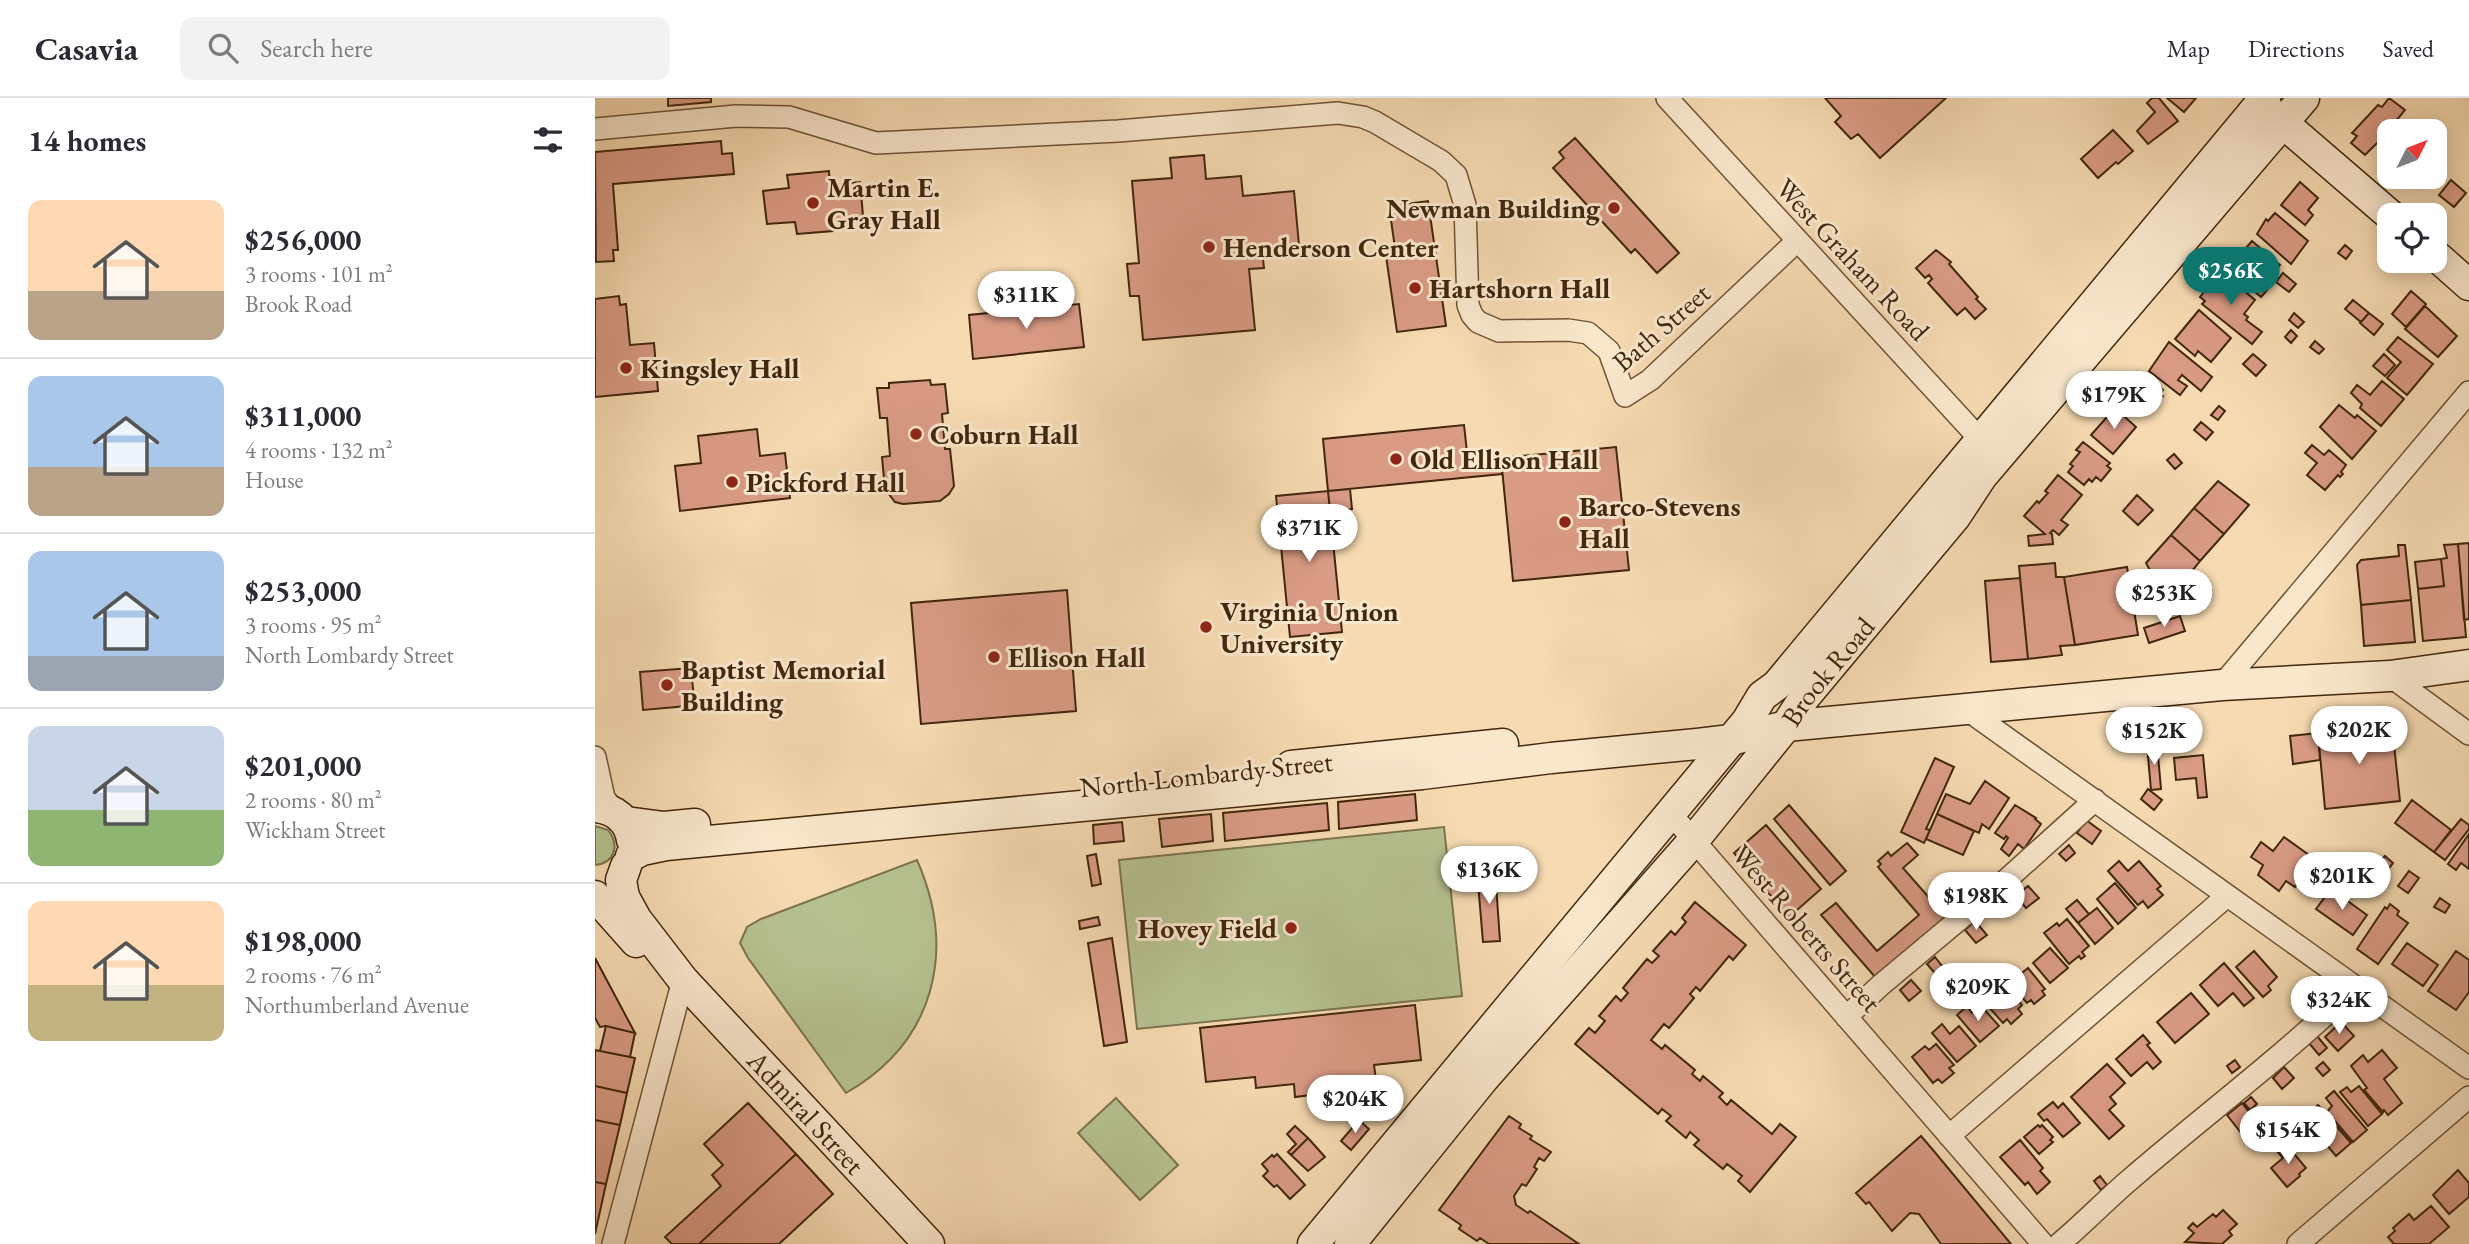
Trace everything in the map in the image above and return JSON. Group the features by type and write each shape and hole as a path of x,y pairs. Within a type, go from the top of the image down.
{"main road":[{"name":"Brook Road","path":"1313,1244 1671,814 1739,730 1762,696 1777,685 1989,449 2266,106 2304,98"},
{"path":"2266,106 2377,204"},
{"path":"2447,266 2469,285"},
{"name":"Brook Road","path":"1350,1244 1484,1078 1693,840 1786,726 1804,698 1955,517 1982,476 1989,449"},
{"name":"North Lombardy Street","path":"613,814 664,827 2222,685 2390,676 2469,665"},
{"name":"North Lombardy Street","path":"595,881 606,880 618,874 642,850 666,845 1422,774 1739,730"},
{"name":"Admiral Street","path":"613,814 631,832 629,861 621,880 624,897 636,919 683,979 929,1244"},
{"name":"Admiral Street","path":"595,896 642,947 683,979"}],"street":[{"name":"West Graham Road","path":"1667,98 1989,449"},
{"name":"Bath Street","path":"595,128 736,116 789,117 876,143 1118,131 1338,113 1363,117 1441,161 1456,175 1465,205 1467,294 1472,315 1486,327 1499,331 1568,330 1588,334 1609,351 1625,396 1650,380 1797,241"},
{"path":"2222,685 2469,393"},
{"path":"2390,676 2469,734"},
{"path":"1966,709 2469,1068"},
{"path":"595,757 604,798 613,814"},
{"path":"1846,1017 2095,800"},
{"name":"West Roberts Street","path":"1671,814 2043,1244"},
{"path":"1949,1136 2227,896"},
{"path":"613,1244 683,979"},
{"path":"2059,1244 2124,1184 2316,1024 2355,987"},
{"path":"2298,1244 2469,1097"}],"green space":[{"path":"595,826 608,830 614,842 614,852 607,861 595,865"},
{"name":"Hovey Field","path":"1444,827 1462,996 1137,1029 1119,860"},
{"path":"917,860 929,894 935,928 936,960 930,992 918,1021 900,1048 876,1072 846,1093 748,958 740,943 747,927 761,919"},
{"path":"1116,1098 1178,1165 1140,1200 1078,1133"}],"building":[{"path":"668,98 711,98 711,102 668,106"},
{"path":"1825,98 1946,98 1880,158 1858,134 1851,139 1835,122 1841,116"},
{"path":"2152,98 2159,98 2178,121 2148,144 2137,131 2155,112 2147,103"},
{"path":"2167,98 2196,98 2184,112"},
{"path":"2389,98 2405,110 2398,119 2377,119 2377,143 2365,155 2351,143 2357,136 2352,133 2378,105 2382,107"},
{"path":"2113,130 2133,151 2098,178 2081,159"},
{"name":"Newman Building","path":"1575,138 1679,253 1657,273 1635,249 1631,253 1553,168 1564,158 1559,152"},
{"path":"721,141 722,154 732,153 734,174 613,184 618,250 613,250 614,261 596,262 595,152"},
{"name":"Henderson Center","path":"1204,155 1206,179 1241,176 1243,196 1294,191 1299,245 1262,249 1264,268 1249,269 1255,330 1143,340 1139,296 1130,296 1127,264 1139,263 1132,181 1172,178 1170,158"},
{"name":"Martin E. Gray Hall","path":"829,171 830,185 860,182 863,216 832,220 833,231 797,234 795,222 767,224 763,191 789,188 787,175"},
{"path":"2451,180 2466,193 2454,207 2439,195 2447,189"},
{"path":"2300,182 2318,198 2308,210 2313,215 2305,225 2281,205"},
{"name":"Hartshorn Hall","path":"1428,201 1446,326 1397,332 1385,249 1395,248 1389,206"},
{"path":"2275,213 2308,241 2291,264 2257,234 2266,219 2268,221"},
{"path":"2252,241 2280,265 2269,277 2274,282 2261,297 2237,276 2248,264 2239,256"},
{"path":"2345,245 2352,251 2346,259 2338,253"},
{"path":"1936,250 1951,262 1949,264 1986,309 1975,319 1965,308 1957,315 1928,283 1932,279 1929,275 1925,278 1916,268"},
{"path":"2283,273 2296,284 2289,292 2276,282"},
{"path":"2225,275 2255,300 2244,314 2248,317 2246,320 2262,332 2252,344 2202,304 2205,301 2200,297 2212,282 2217,286"},
{"path":"2411,291 2426,304 2406,327 2392,314"},
{"name":"Kingsley Hall","path":"619,296 620,305 626,304 630,345 654,343 658,391 595,397 595,299"},
{"path":"2353,300 2369,313 2361,322 2345,309"},
{"path":"1079,304 1084,347 973,359 969,315"},
{"path":"2425,306 2457,336 2438,357 2405,329"},
{"path":"2199,310 2231,338 2211,362 2198,351 2195,356 2175,339"},
{"path":"2294,313 2304,322 2298,328 2289,320"},
{"path":"2369,313 2383,324 2374,335 2360,323"},
{"path":"2291,330 2297,336 2291,343 2285,337"},
{"path":"2398,337 2433,364 2407,395 2387,378 2401,362 2387,350"},
{"path":"2315,341 2324,349 2319,354 2310,347"},
{"path":"2169,342 2212,377 2201,391 2182,375 2178,380 2187,386 2180,395 2149,371"},
{"path":"2253,354 2266,365 2256,376 2243,364"},
{"path":"2384,354 2395,365 2385,376 2373,366"},
{"path":"2137,372 2163,390 2160,394 2163,396 2158,402 2155,400 2140,414 2133,409 2137,405 2124,395 2135,381 2132,378"},
{"name":"Coburn Hall","path":"930,380 931,385 945,384 948,413 942,414 945,449 950,449 954,486 940,501 903,504 895,502 885,489 882,457 890,456 887,418 880,418 877,388 889,388 889,383"},
{"path":"2382,381 2404,399 2381,426 2360,408 2362,404 2351,393 2357,385 2370,395"},
{"path":"2339,405 2355,418 2357,415 2376,431 2352,459 2320,427"},
{"path":"2219,406 2225,411 2218,420 2211,415"},
{"path":"2115,408 2136,427 2113,454 2091,435"},
{"path":"2201,422 2213,432 2206,440 2194,430"},
{"name":"Old Ellison Hall","path":"1464,425 1468,461 1501,458 1502,474 1328,491 1323,439"},
{"name":"Pickford Hall","path":"757,429 760,456 785,453 790,498 680,511 675,466 701,463 698,436"},
{"path":"2083,442 2110,463 2107,466 2111,469 2101,481 2096,477 2092,482 2089,479 2084,485 2068,472 2073,466 2070,464 2080,452 2076,450"},
{"path":"2312,445 2324,455 2329,450 2346,465 2341,472 2343,474 2340,477 2338,475 2325,490 2307,475 2317,463 2305,453"},
{"name":"Barco-Stevens Hall","path":"1616,447 1629,570 1513,581 1501,458"},
{"path":"2174,454 2182,463 2175,469 2167,460"},
{"path":"2058,475 2082,495 2061,520 2068,525 2059,535 2053,530 2050,533 2053,544 2029,546 2028,536 2045,534 2024,516 2048,493 2045,491"},
{"path":"2218,481 2249,505 2224,534 2194,508"},
{"path":"1350,489 1352,509 1330,511 1328,491"},
{"path":"1328,491 1342,632 1290,637 1276,496"},
{"path":"2137,495 2153,510 2138,525 2123,511"},
{"path":"2194,508 2224,534 2200,561 2171,535"},
{"path":"2171,535 2200,561 2192,571 2212,590 2211,598 2201,611 2192,614 2153,576 2146,563"},
{"path":"2469,543 2469,619 2464,620 2458,544"},
{"path":"2458,544 2466,637 2423,641 2418,589 2444,586 2441,559 2447,558 2444,545"},
{"path":"2398,545 2405,545 2411,600 2361,605 2357,565 2361,560 2399,556"},
{"path":"2441,559 2444,586 2418,589 2415,562"},
{"path":"2055,563 2056,577 2064,577 2075,645 2060,646 2062,655 2028,659 2019,566"},
{"path":"2127,567 2138,635 2075,645 2064,577"},
{"path":"2020,578 2028,659 1991,662 1985,581"},
{"name":"Ellison Hall","path":"1067,590 1076,711 921,724 911,603"},
{"path":"2411,600 2415,642 2364,646 2361,605"},
{"path":"2180,616 2185,631 2149,643 2144,628"},
{"name":"Baptist Memorial Building","path":"691,668 694,699 685,699 687,706 643,710 640,672"},
{"path":"2370,717 2379,717 2392,726 2400,801 2325,809 2318,733 2354,730"},
{"path":"2318,733 2320,760 2293,764 2290,736"},
{"path":"2157,744 2161,789 2151,790 2147,745"},
{"path":"2203,755 2207,797 2198,798 2196,778 2176,780 2174,758"},
{"path":"1935,758 1954,767 1926,829 1930,830 1924,843 1901,832"},
{"path":"1985,781 2009,798 1989,829 1982,824 1979,833 1937,814 1946,794 1970,804"},
{"path":"2148,789 2162,800 2154,810 2141,799"},
{"path":"1415,794 1417,820 1339,829 1338,802"},
{"path":"2412,800 2451,830 2434,852 2395,823"},
{"path":"1327,803 1329,830 1225,841 1223,813"},
{"path":"1789,805 1846,871 1830,885 1774,819"},
{"path":"2015,805 2041,824 2024,849 2018,844 2009,856 2001,849 2008,838 2006,836 2004,839 1995,833"},
{"path":"1211,814 1213,841 1162,847 1159,819"},
{"path":"1937,814 1974,831 1963,855 1926,839"},
{"path":"2461,819 2469,825 2469,829 2445,860 2434,852"},
{"path":"2086,820 2101,831 2092,844 2077,833"},
{"path":"1122,822 1124,841 1094,844 1093,825"},
{"path":"1766,825 1821,889 1789,917 1734,853"},
{"path":"2469,834 2469,869 2461,863 2456,870 2448,864"},
{"path":"2284,837 2309,855 2300,868 2305,872 2295,887 2286,881 2279,891 2258,875 2263,865 2251,857 2261,842 2273,851"},
{"path":"1907,843 1918,855 1903,868 1946,917 1876,978 1821,915 1836,903 1877,951 1919,915 1878,867 1881,864 1878,861 1888,852 1891,856"},
{"path":"2069,845 2075,853 2066,861 2059,854"},
{"path":"1096,854 1101,884 1092,886 1087,856"},
{"path":"2385,856 2393,863 2385,873 2376,866"},
{"path":"2119,861 2128,871 2139,861 2161,886 2157,889 2163,895 2148,908 2143,901 2138,905 2108,871"},
{"path":"2351,861 2362,870 2353,884 2342,874"},
{"path":"1495,870 1500,941 1483,942 1477,871"},
{"path":"2409,871 2419,878 2408,893 2398,886"},
{"path":"1965,878 1974,884 1965,898 1955,892"},
{"path":"2115,883 2136,908 2118,924 2097,899"},
{"path":"2028,886 2039,898 2026,908 2016,896"},
{"path":"2331,889 2367,915 2353,935 2316,909"},
{"path":"2008,895 2017,906 2008,914 1998,904"},
{"path":"2440,898 2450,905 2445,913 2434,907"},
{"path":"2077,900 2089,914 2078,923 2066,909"},
{"path":"1695,902 1746,945 1733,960 1729,956 1700,991 1696,987 1690,994 1694,998 1669,1028 1664,1024 1651,1040 1662,1049 1665,1045 1695,1070 1692,1074 1700,1081 1703,1076 1723,1093 1719,1097 1727,1105 1731,1100 1772,1134 1780,1124 1796,1137 1750,1192 1738,1181 1742,1176 1727,1164 1723,1169 1694,1145 1699,1140 1690,1132 1686,1138 1666,1121 1671,1116 1662,1109 1658,1114 1575,1044 1589,1028 1595,1033 1605,1021 1599,1016 1616,996 1621,1001 1628,993 1623,988 1647,959 1652,963 1659,956 1653,951 1671,931 1675,935 1686,922 1682,918"},
{"path":"2390,904 2399,911 2397,915 2408,923 2378,964 2357,949 2385,907 2387,909"},
{"path":"2097,908 2113,928 2095,944 2078,923"},
{"path":"1098,917 1100,925 1080,929 1079,921"},
{"path":"2067,919 2089,946 2082,952 2085,956 2081,959 2079,956 2069,964 2044,933"},
{"path":"1975,921 1987,935 1976,943 1965,930"},
{"path":"1112,938 1127,1042 1104,1046 1088,943"},
{"path":"2407,943 2438,965 2423,986 2392,964"},
{"path":"2050,948 2068,968 2050,983 2033,963"},
{"path":"2254,951 2277,977 2268,986 2271,990 2263,997 2236,967"},
{"path":"2456,951 2469,960 2469,992 2456,1010 2428,991"},
{"path":"1935,957 1946,971 1939,978 1927,964"},
{"path":"595,958 635,1033 600,1027 595,1018"},
{"path":"2224,963 2254,998 2244,1006 2233,993 2218,1006 2200,985"},
{"path":"2013,966 2021,974 2011,982 2003,974"},
{"path":"2028,968 2045,989 2042,991 2045,995 2034,1004 2031,1000 2027,1003 2010,983"},
{"path":"1911,980 1921,991 1909,1001 1900,990"},
{"path":"1998,983 2003,988 2006,986 2022,1005 2018,1009 2022,1014 2011,1024 2007,1019 2003,1023 1981,998"},
{"path":"2191,993 2209,1014 2175,1043 2157,1022"},
{"path":"1415,1005 1421,1060 1374,1065 1376,1080 1334,1084 1334,1092 1295,1097 1294,1084 1256,1088 1255,1077 1206,1082 1200,1028"},
{"path":"1967,1006 1972,1013 1982,1007 1999,1026 1980,1042 1957,1015"},
{"path":"2341,1022 2354,1036 2338,1051 2325,1037"},
{"path":"1942,1024 1950,1034 1959,1026 1976,1046 1957,1062 1932,1033"},
{"path":"606,1026 635,1033 630,1057 600,1051"},
{"path":"2143,1035 2150,1043 2147,1045 2161,1062 2153,1069 2147,1062 2131,1076 2116,1059"},
{"path":"2317,1036 2327,1048 2319,1055 2309,1043"},
{"path":"1936,1044 1954,1065 1949,1068 1954,1073 1942,1083 1938,1079 1933,1083 1912,1057 1925,1046 1929,1050"},
{"path":"595,1050 635,1058 627,1093 595,1086"},
{"path":"2382,1050 2397,1068 2384,1079 2402,1103 2388,1115 2364,1090 2367,1088 2351,1066 2363,1055 2368,1062"},
{"path":"2235,1060 2240,1067 2232,1073 2227,1066"},
{"path":"2323,1062 2330,1070 2323,1076 2316,1068"},
{"path":"2107,1064 2125,1083 2110,1097 2116,1104 2109,1110 2124,1126 2109,1139 2071,1097"},
{"path":"2284,1067 2294,1078 2282,1089 2273,1078"},
{"path":"1384,1079 1394,1087 1376,1110 1366,1102"},
{"path":"595,1086 627,1093 620,1125 595,1120"},
{"path":"2359,1086 2382,1114 2368,1126 2340,1092 2347,1087 2351,1092"},
{"path":"2334,1091 2367,1130 2353,1142 2327,1112 2332,1106 2326,1098"},
{"path":"2251,1097 2257,1104 2250,1110 2244,1103"},
{"path":"2053,1102 2058,1108 2063,1103 2080,1123 2063,1137 2047,1119 2044,1121 2038,1114"},
{"path":"748,1103 796,1154 699,1244 672,1244 665,1237 721,1186 712,1175 723,1165 704,1144"},
{"path":"2242,1103 2257,1122 2242,1134 2227,1115"},
{"path":"2318,1105 2351,1143 2336,1156 2310,1125 2316,1120 2309,1112"},
{"path":"1509,1116 1521,1124 1519,1128 1532,1136 1530,1139 1551,1152 1544,1161 1539,1158 1534,1167 1537,1169 1526,1186 1522,1184 1514,1196 1516,1205 1528,1213 1530,1211 1579,1244 1489,1244 1480,1238 1477,1241 1459,1229 1461,1225 1439,1210"},
{"path":"595,1120 620,1125 606,1184 595,1182"},
{"path":"1359,1120 1369,1129 1351,1150 1341,1141"},
{"path":"2038,1125 2042,1125 2053,1137 2050,1140 2053,1142 2039,1154 2024,1137"},
{"path":"1295,1126 1308,1138 1291,1155 1288,1152 1296,1144 1287,1134"},
{"path":"1921,1136 2011,1244 1941,1244 1919,1214 1910,1213 1892,1231 1869,1202 1866,1204 1856,1193"},
{"path":"1308,1138 1325,1157 1308,1171 1291,1155"},
{"path":"2020,1140 2043,1168 2040,1171 2050,1182 2037,1194 2028,1182 2025,1185 2000,1157"},
{"path":"2285,1143 2306,1168 2287,1187 2271,1168 2283,1158 2276,1150"},
{"path":"796,1154 833,1194 779,1244 699,1244"},
{"path":"1277,1154 1305,1185 1290,1199 1277,1185 1274,1187 1263,1176 1268,1171 1262,1164"},
{"path":"2458,1170 2469,1183 2469,1197 2449,1214 2433,1195"},
{"path":"2100,1176 2107,1185 2101,1190 2094,1181"},
{"path":"595,1182 606,1184 595,1234"},
{"path":"2431,1206 2449,1227 2429,1244 2394,1244 2388,1237 2395,1231 2393,1228 2409,1214 2414,1220"},
{"path":"2223,1210 2237,1224 2229,1231 2232,1235 2222,1244 2185,1242 2194,1233 2188,1228 2193,1223 2197,1227 2213,1214 2216,1217"}],"place":[{"name":"Martin E. Gray Hall","path":"813,203"},
{"name":"Newman Building","path":"1614,208"},
{"name":"Henderson Center","path":"1209,247"},
{"name":"Hartshorn Hall","path":"1415,288"},
{"name":"Kingsley Hall","path":"626,368"},
{"name":"Coburn Hall","path":"916,434"},
{"name":"Old Ellison Hall","path":"1396,459"},
{"name":"Pickford Hall","path":"732,482"},
{"name":"Barco-Stevens Hall","path":"1565,522"},
{"name":"Virginia Union University","path":"1206,627"},
{"name":"Ellison Hall","path":"994,657"},
{"name":"Baptist Memorial Building","path":"667,685"},
{"name":"Hovey Field","path":"1291,928"}]}
